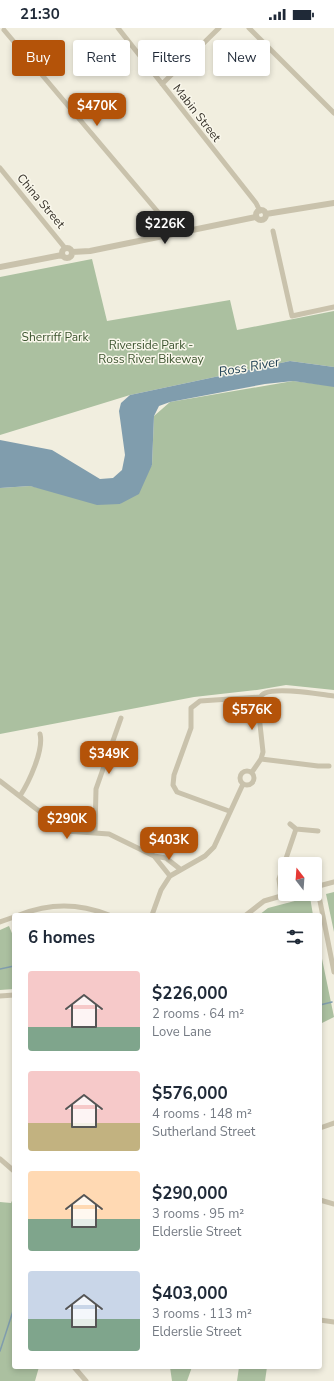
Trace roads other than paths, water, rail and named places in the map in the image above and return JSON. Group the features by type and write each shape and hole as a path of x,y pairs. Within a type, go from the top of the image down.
{"street":[{"name":"Mabin Street","path":"118,28 260,210"},
{"path":"162,84 219,28"},
{"path":"249,28 334,113"},
{"path":"4,30 163,218 170,235"},
{"name":"China Street","path":"0,168 62,241 65,248"},
{"path":"256,217 260,210 264,211 266,214 334,203"},
{"path":"62,255 65,248 70,249 72,252 90,251 256,217 259,220 263,220 265,219 266,214"},
{"path":"273,231 292,316 334,307"},
{"path":"0,267 62,255 64,258 69,258 72,252"},
{"path":"229,811 177,792 173,785 174,775 191,728 191,708 200,701 260,697 270,692 285,691 334,696"},
{"path":"252,772 261,759 263,752 258,706 260,697"},
{"path":"95,832 96,789 121,718"},
{"path":"20,796 27,785 41,746 40,734"},
{"path":"261,759 329,766"},
{"path":"246,771 252,772 255,777 253,783 249,785 243,784 240,781 240,774 246,771"},
{"path":"0,781 65,831 109,834 154,856 166,858 180,869"},
{"path":"153,913 161,890 170,876 180,869 206,856 214,847 229,811 243,784"},
{"path":"290,824 296,829 318,831"},
{"path":"286,857 296,829"},
{"path":"154,856 170,876"},
{"path":"322,885 334,882"},
{"path":"248,913 258,904 278,897"},
{"path":"319,901 322,913"},
{"path":"25,913 44,907 60,905 84,907 103,913"},
{"path":"322,915 334,972"},
{"path":"0,921 12,918"},
{"path":"0,996 12,995"},
{"path":"322,1127 334,1123"},
{"path":"0,1160 12,1169"},
{"path":"322,1201 334,1204"},
{"path":"322,1320 334,1322"},
{"path":"76,1369 86,1381"}],"water":[{"path":"290,361 334,367 334,387 293,381 265,384 170,402 159,406 154,416 152,465 139,494 120,504 97,505 30,486 0,488 0,440 52,450 100,479 113,478 122,470 125,455 119,411 121,403 130,395"}],"waterway":[{"path":"0,969 12,966"},
{"path":"322,1004 332,1002"},
{"path":"0,1351 12,1314"}],"park label":[{"name":"Sherriff Park","path":"55,337"},
{"name":"Riverside Park - Ross River Bikeway","path":"151,352"}],"water label":[{"name":"Ross River","path":"249,366"}]}
